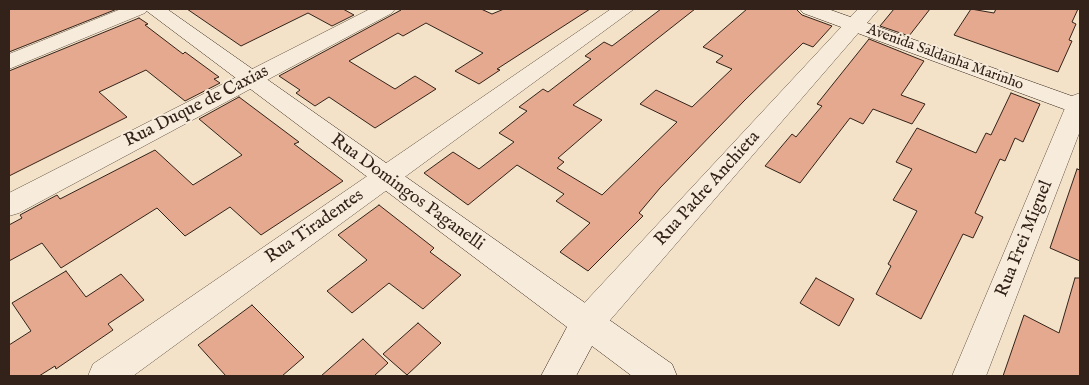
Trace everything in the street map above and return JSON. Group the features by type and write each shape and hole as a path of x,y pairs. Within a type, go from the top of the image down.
{"street":[{"path":"9,62 138,9"},
{"name":"Rua Domingos Paganelli","path":"154,9 660,376"},
{"name":"Rua Duque de Caxias","path":"9,205 385,9"},
{"name":"Rua Tiradentes","path":"105,376 624,9"},
{"name":"Avenida Saldanha Marinho","path":"810,9 861,14 1080,100"},
{"name":"Rua Padre Anchieta","path":"558,376 587,323 861,14"},
{"name":"Rua Frei Miguel","path":"969,376 1080,100"}],"building":[{"path":"9,9 117,9 9,52"},
{"path":"187,9 343,9 354,15 332,26 308,13 241,46"},
{"path":"398,9 481,9 492,14 504,9 590,9 497,69 500,70 479,84 455,71 483,53 426,23 403,36 398,33 349,61 395,89 415,76 436,89 375,128 329,97 315,106 296,93 300,90 279,76 401,10"},
{"path":"661,9 695,9 573,105 602,120 558,158 564,162 557,168 602,195 677,122 640,104 656,90 692,107 732,69 716,62 723,56 703,47 747,9 796,9 802,15 832,26 813,47 803,43 744,101 660,188 639,213 643,216 588,271 560,252 590,223 556,201 564,194 517,165 468,205 424,173 453,152 479,169 514,142 499,133 527,111 519,107 543,89 548,92 591,59 585,56 604,42 612,46"},
{"path":"894,9 930,9 909,36 880,26"},
{"path":"971,9 994,13 996,9 1078,9 1072,22 1076,24 1069,40 1072,41 1058,72 954,35"},
{"path":"139,18 148,24 145,25 183,54 185,52 219,77 214,79 220,83 185,101 146,70 99,92 127,117 9,176 9,71"},
{"path":"869,39 924,61 901,95 925,104 912,124 873,109 863,124 850,118 800,183 765,166 792,134 796,137 822,106 817,104"},
{"path":"1011,93 1040,104 1023,142 1015,138 1005,161 1000,159 975,213 983,217 973,238 963,234 921,319 876,294 891,266 888,264 917,211 893,200 912,169 896,162 917,128 976,153 986,133 991,135"},
{"path":"239,97 299,142 294,144 343,181 261,235 230,207 185,236 157,208 61,268 42,243 9,261 9,225 22,218 20,215 57,195 60,199 155,150 193,185 242,155 199,119"},
{"path":"1077,169 1080,170 1080,261 1050,248"},
{"path":"379,205 434,248 430,252 461,275 423,309 389,283 352,313 327,291 367,260 338,235"},
{"path":"66,271 86,297 121,274 144,300 108,324 113,330 56,369 55,366 39,376 9,376 9,345 31,331 12,303"},
{"path":"816,278 854,299 839,326 800,303"},
{"path":"1075,278 1080,278 1080,376 1003,376 1024,315 1059,333"},
{"path":"252,305 304,357 282,376 226,376 198,345"},
{"path":"418,323 441,343 407,375 383,354"},
{"path":"363,339 388,363 374,376 321,376"}]}
